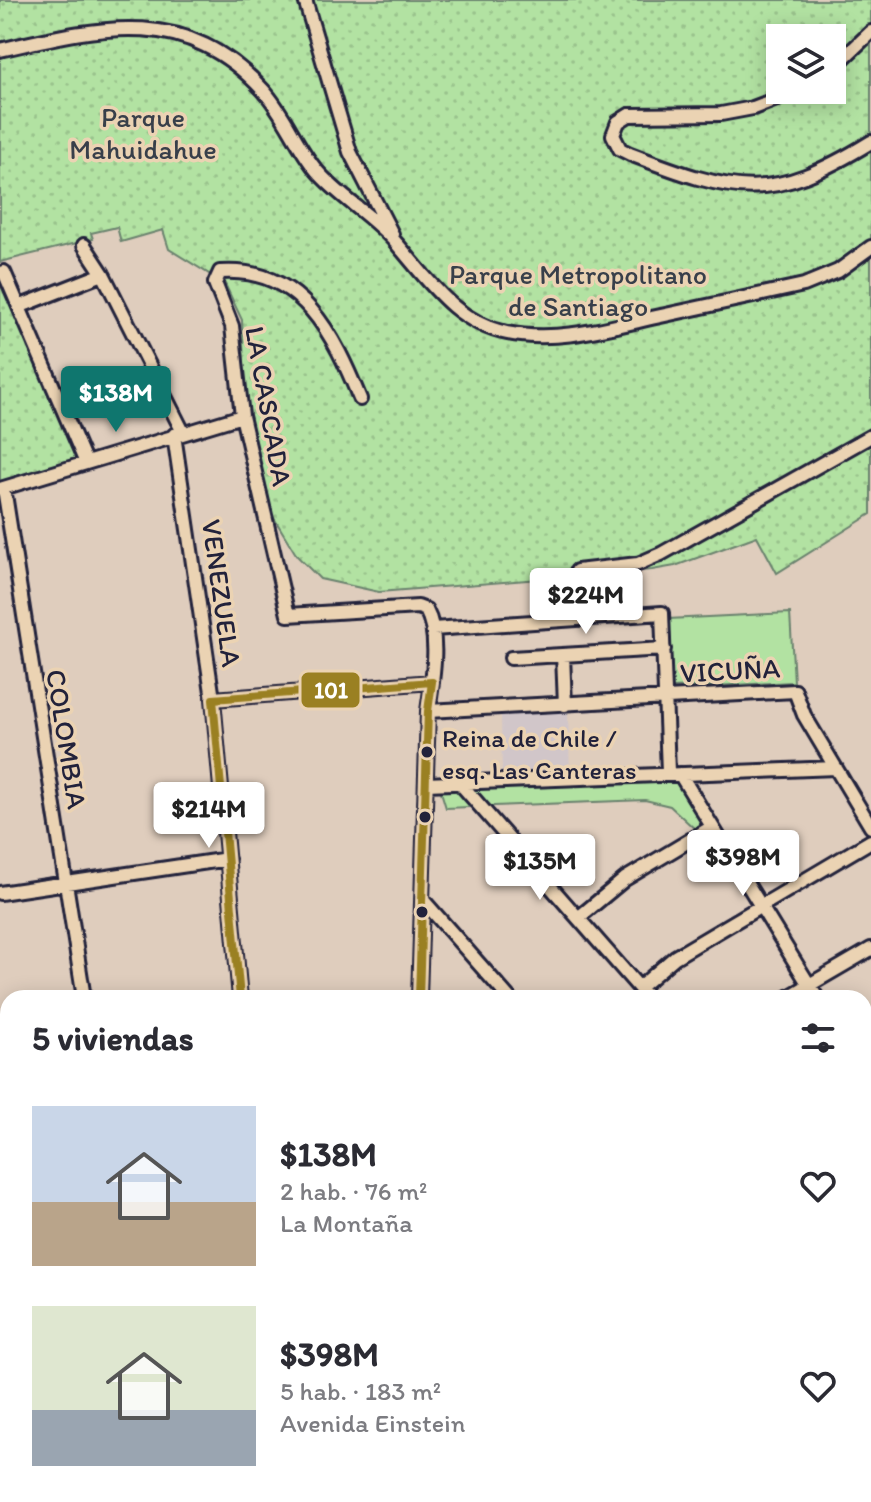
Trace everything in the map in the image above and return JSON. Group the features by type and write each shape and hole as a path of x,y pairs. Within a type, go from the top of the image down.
{"street":[{"path":"305,0 350,152 395,241"},
{"path":"0,50 109,27 138,27 194,39 254,81 325,179 395,241 437,293 456,310 498,331 549,337 608,328 804,285 838,271 871,247"},
{"path":"846,56 871,32"},
{"path":"766,103 721,114 629,115 614,128 615,142 630,154 687,176 712,184 746,187 789,182 815,174 871,142"},
{"name":"VENEZUELA","path":"84,245 103,274 179,433 213,699 239,990"},
{"path":"4,272 86,463"},
{"name":"LA CASCADA","path":"360,399 340,352 306,300 249,275 220,272 215,283 234,334 242,416 288,615 418,607 426,610 433,629"},
{"path":"21,306 103,274"},
{"path":"2,488 242,416"},
{"path":"577,571 638,564 661,554 871,436"},
{"name":"COLOMBIA","path":"2,488 83,990"},
{"path":"419,990 433,629 662,613 674,773 712,827 812,990"},
{"path":"511,658 664,649"},
{"path":"563,655 565,705"},
{"path":"213,699 432,682"},
{"name":"VICUÑA","path":"428,711 795,691 804,715 836,768"},
{"path":"426,784 836,768 871,827"},
{"path":"459,782 640,990"},
{"path":"578,918 613,887 712,827"},
{"path":"646,990 675,957 871,841"},
{"path":"0,893 228,859"},
{"path":"422,899 502,990"},
{"path":"801,990 871,949"}],"shaded area":[{"path":"568,712 570,773 502,774 501,713"}],"green space":[{"name":"Parque Metropolitano de Santiago","path":"0,0 871,0 871,514 777,573 757,536 675,566 652,570 379,592 320,579 297,556 271,513 246,409 242,320 225,284 169,249 163,230 121,242 117,227 91,233 93,239 0,262"},
{"path":"0,274 80,458 0,485"},
{"path":"790,613 794,682 672,688 668,619"},
{"path":"669,778 678,783 706,826 697,831 670,806 645,800 446,808 439,785"}],"transit line":[{"name":"101","path":"239,990 213,699 432,682 428,711 419,990"}],"place":[{"name":"Reina de Chile / esq. Las Canteras","path":"427,752"}],"park label":[{"name":"Parque Mahuidahue","path":"143,133"}]}
